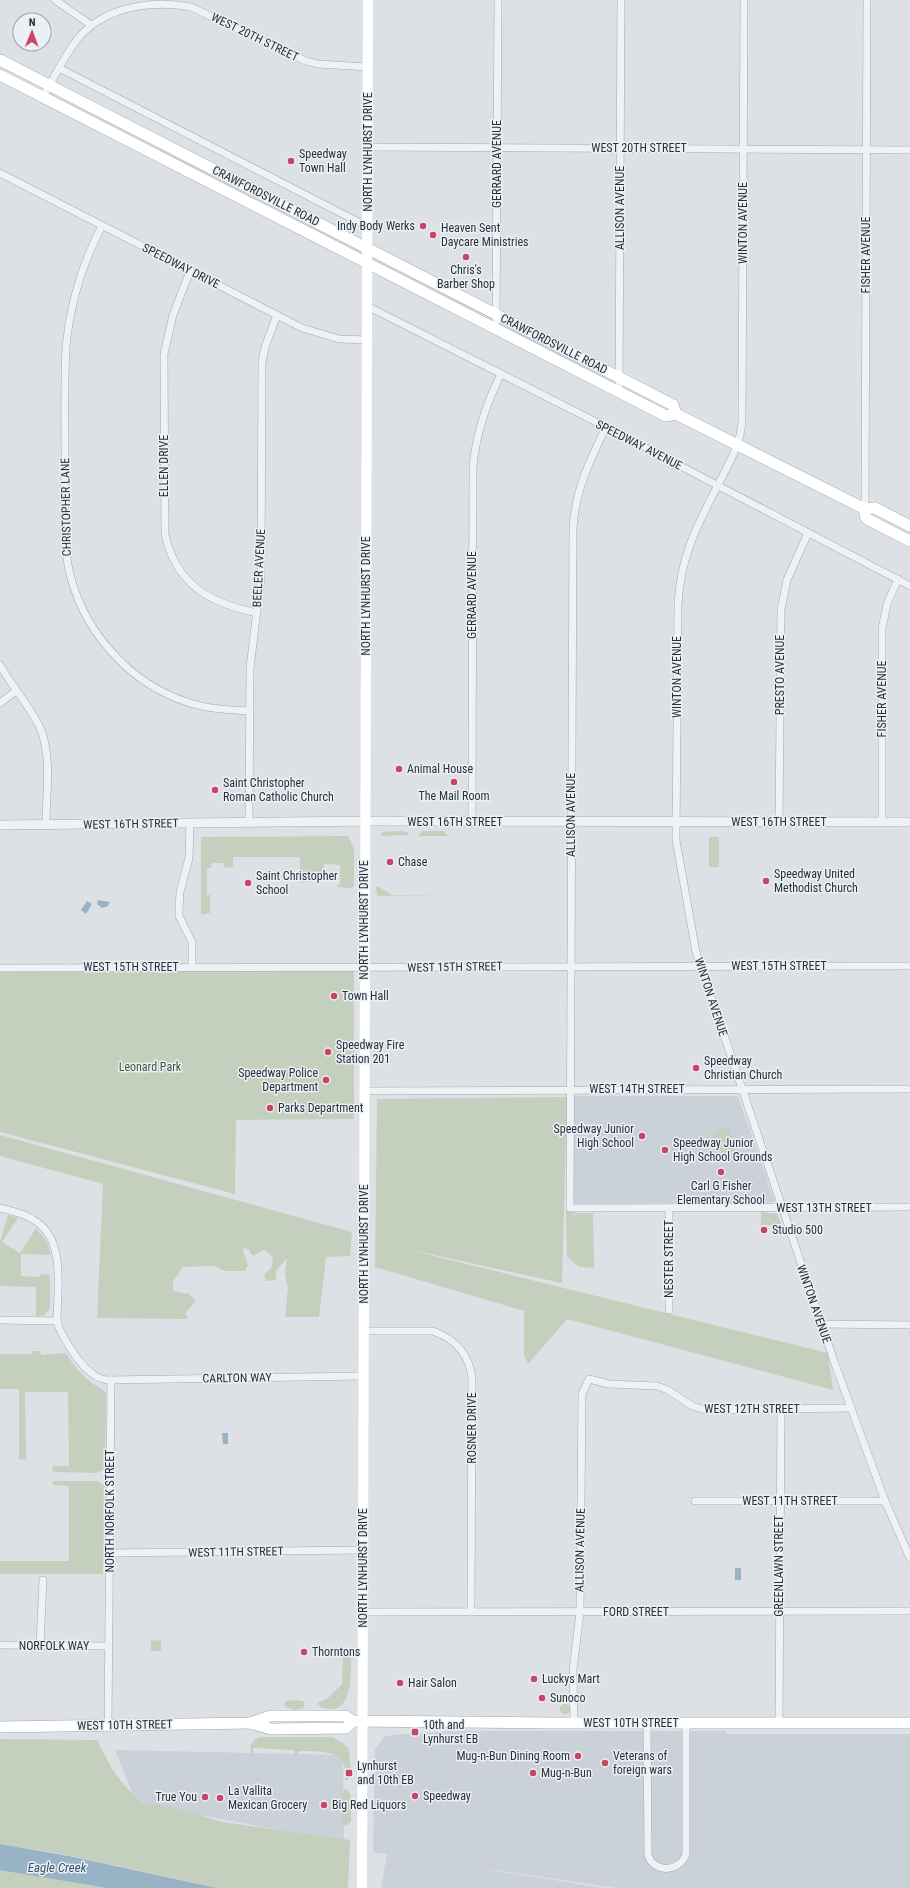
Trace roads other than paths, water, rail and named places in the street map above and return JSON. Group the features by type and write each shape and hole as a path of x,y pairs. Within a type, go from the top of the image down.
{"main road":[{"name":"NORTH LYNHURST DRIVE","path":"362,1888 358,1721 363,1550 368,0"},
{"name":"CRAWFORDSVILLE ROAD","path":"0,60 673,405 676,414"},
{"name":"CRAWFORDSVILLE ROAD","path":"0,75 666,416 676,414 865,509 876,508 910,526"},
{"name":"CRAWFORDSVILLE ROAD","path":"865,509 865,516 868,519 910,541"},
{"name":"WEST 10TH STREET","path":"0,1727 250,1723 271,1729 346,1728 358,1721 574,1723 910,1723"}],"street":[{"path":"55,0 92,25"},
{"name":"GERRARD AVENUE","path":"496,329 498,0"},
{"name":"ALLISON AVENUE","path":"619,392 621,0"},
{"name":"WINTON AVENUE","path":"744,0 743,418 738,446 691,538 683,564 679,587 676,840 696,952 700,966 850,1408 910,1558"},
{"name":"FISHER AVENUE","path":"865,509 867,0"},
{"name":"WEST 20TH STREET","path":"43,97 78,38 92,25 135,5 159,3 178,4 199,10 294,57 306,61 318,64 368,67"},
{"name":"CRAWFORDSVILLE ROAD","path":"59,68 368,227"},
{"name":"WEST 20TH STREET","path":"368,147 910,150"},
{"name":"SPEEDWAY DRIVE","path":"1,176 302,328 339,339 367,340"},
{"name":"CHRISTOPHER LANE","path":"102,226 88,254 78,283 69,320 66,347 65,538 72,583 82,608 98,635 120,661 139,677 159,690 191,703 212,708 250,711"},
{"name":"ELLEN DRIVE","path":"190,271 172,314 164,354 164,520 166,539 178,568 202,593 224,604 257,613"},
{"name":"SPEEDWAY AVENUE","path":"367,306 910,586"},
{"name":"BEELER AVENUE","path":"249,822 250,668 262,576 262,364 265,347 277,316"},
{"name":"GERRARD AVENUE","path":"472,822 473,467 482,420 501,374"},
{"name":"ALLISON AVENUE","path":"570,1208 572,966 571,822 574,521 582,483 606,428"},
{"name":"PRESTO AVENUE","path":"779,822 781,610 787,580 808,533"},
{"name":"FISHER AVENUE","path":"882,822 882,629 887,604 898,580"},
{"path":"0,665 36,721 45,744 46,824"},
{"path":"0,703 16,691"},
{"name":"WEST 16TH STREET","path":"0,825 249,822 910,822"},
{"path":"190,823 189,858 180,892 179,916 192,942 192,967"},
{"name":"WEST 15TH STREET","path":"0,968 910,966"},
{"name":"WEST 14TH STREET","path":"364,1091 910,1089"},
{"name":"WEST 13TH STREET","path":"570,1208 910,1207"},
{"path":"0,1208 32,1219 46,1229 55,1248 57,1263 57,1321 64,1337 88,1371 98,1378 111,1380"},
{"name":"NESTER STREET","path":"669,1208 669,1310"},
{"path":"0,1320 57,1321"},
{"path":"821,1324 910,1325"},
{"name":"ROSNER DRIVE","path":"364,1330 433,1331 455,1342 468,1362 472,1379 471,1612"},
{"name":"CARLTON WAY","path":"111,1380 363,1376"},
{"name":"ALLISON AVENUE","path":"574,1723 573,1665 580,1612 582,1394 589,1379"},
{"name":"WEST 12TH STREET","path":"589,1379 609,1384 657,1386 668,1390 687,1404 700,1409 850,1408"},
{"name":"NORTH NORFOLK STREET","path":"108,1726 108,1646 110,1643 111,1380"},
{"name":"GREENLAWN STREET","path":"779,1723 779,1502 781,1409"},
{"name":"WEST 11TH STREET","path":"695,1501 886,1501"},
{"name":"WEST 11TH STREET","path":"110,1553 363,1550"},
{"path":"40,1645 43,1580"},
{"name":"FORD STREET","path":"362,1612 910,1611"},
{"name":"NORFOLK WAY","path":"0,1645 108,1646"},
{"path":"647,1723 648,1855 652,1864 662,1868 672,1868 682,1863 686,1854 686,1723"}],"water":[{"path":"98,900 110,902 108,906 102,908 97,904"},
{"path":"87,901 92,904 86,914 81,910"},
{"path":"222,1433 228,1433 228,1444 223,1444"},
{"path":"735,1568 741,1568 741,1580 735,1580"},
{"name":"Eagle Creek","path":"0,1844 69,1856 217,1888 107,1888 0,1870"}],"place":[{"name":"Speedway Town Hall","path":"291,161"},
{"name":"Indy Body Werks","path":"423,226"},
{"name":"Heaven Sent Daycare Ministries","path":"433,235"},
{"name":"Chris's Barber Shop","path":"466,257"},
{"name":"Animal House","path":"399,769"},
{"name":"The Mail Room","path":"454,782"},
{"name":"Saint Christopher Roman Catholic Church","path":"215,790"},
{"name":"Chase","path":"390,862"},
{"name":"Speedway United Methodist Church","path":"766,881"},
{"name":"Saint Christopher School","path":"248,883"},
{"name":"Town Hall","path":"334,996"},
{"name":"Speedway Fire Station 201","path":"328,1052"},
{"name":"Speedway Christian Church","path":"696,1068"},
{"name":"Speedway Police Department","path":"326,1080"},
{"name":"Parks Department","path":"270,1108"},
{"name":"Speedway Junior High School","path":"642,1136"},
{"name":"Speedway Junior High School Grounds","path":"665,1150"},
{"name":"Carl G Fisher Elementary School","path":"721,1172"},
{"name":"Studio 500","path":"764,1230"},
{"name":"Thorntons","path":"304,1652"},
{"name":"Luckys Mart","path":"534,1679"},
{"name":"Hair Salon","path":"400,1683"},
{"name":"Sunoco","path":"542,1698"},
{"name":"10th and Lynhurst EB","path":"415,1732"},
{"name":"Mug-n-Bun Dining Room","path":"578,1756"},
{"name":"Veterans of foreign wars","path":"605,1763"},
{"name":"Lynhurst and 10th EB","path":"349,1773"},
{"name":"Mug-n-Bun","path":"533,1773"},
{"name":"Speedway","path":"415,1796"},
{"name":"True You","path":"205,1797"},
{"name":"La Vallita Mexican Grocery","path":"220,1798"},
{"name":"Big Red Liquors","path":"324,1805"}],"park label":[{"name":"Leonard Park","path":"150,1067"}]}
